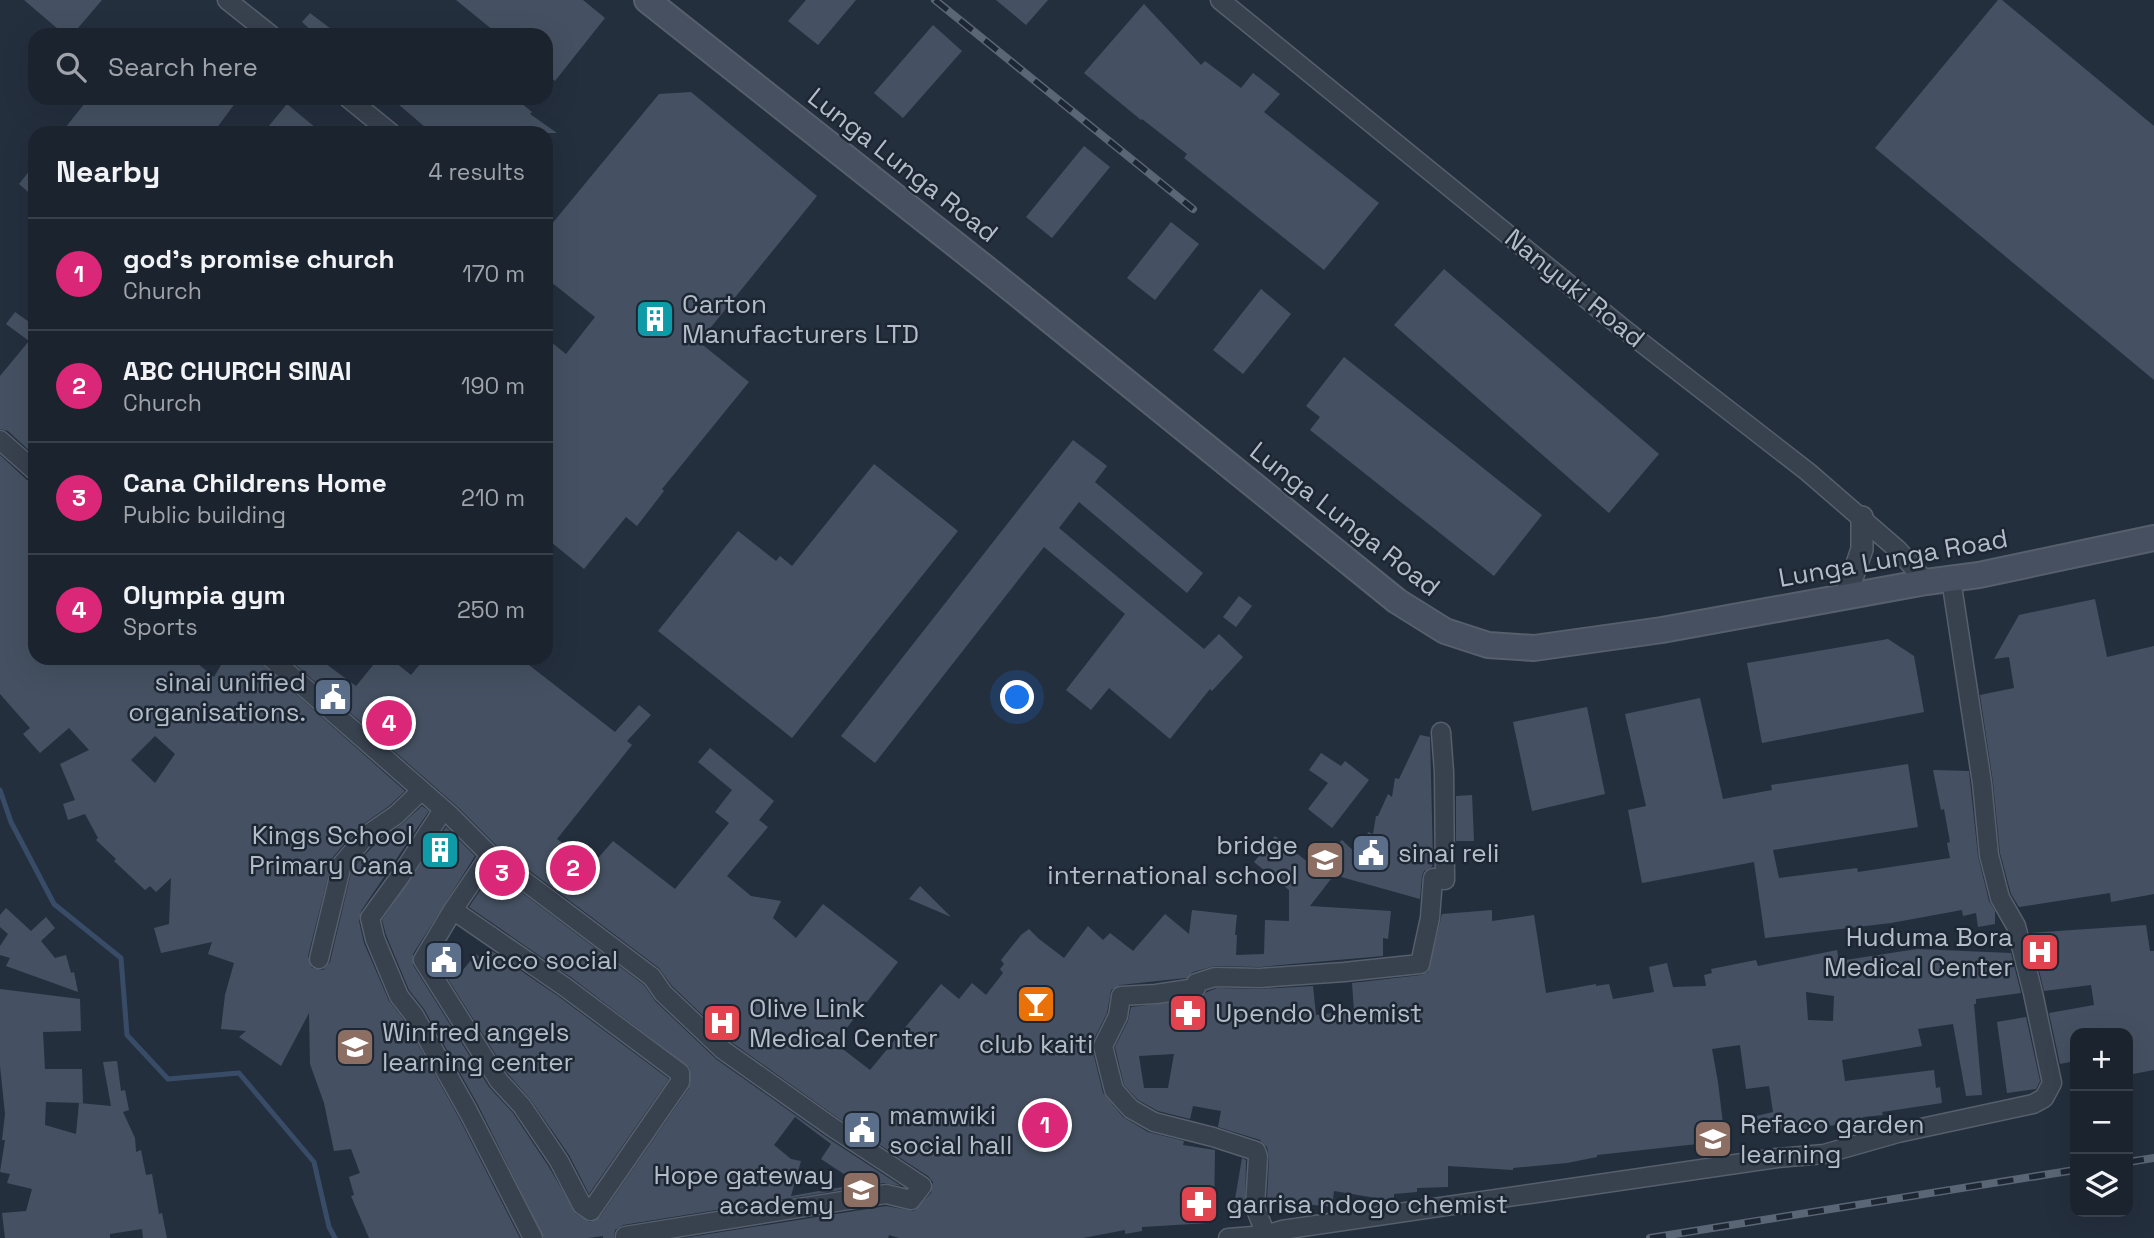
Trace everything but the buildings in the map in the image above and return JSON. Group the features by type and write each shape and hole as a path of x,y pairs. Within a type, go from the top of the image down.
{"main road":[{"name":"Lunga Lunga Road","path":"648,0 993,274 1397,601 1445,631 1488,645 1534,648 1662,630 1951,579 2154,538"}],"street":[{"path":"227,0 262,28"},
{"name":"Nanyuki Road","path":"1220,0 1620,326 1808,472 1898,550 1926,582"},
{"path":"357,105 382,126"},
{"path":"0,440 28,465"},
{"path":"1846,596 1861,549 1862,517"},
{"path":"1228,1238 1266,1235 1296,1228 1777,1158 1824,1154 1876,1138 2034,1104 2044,1098 2052,1083 2033,993 2016,926 2000,898 1989,855 1982,783 1951,579"},
{"path":"279,665 490,855 652,977 663,993 723,1050 922,1186 911,1200 886,1194 622,1237"},
{"path":"1266,1235 1255,1207 1258,1157 1256,1151 1154,1122 1132,1109 1114,1090 1103,1046 1118,1016 1121,996 1196,988 1196,983 1215,977 1260,978 1420,964 1430,918 1433,878 1445,880 1441,733"},
{"path":"319,959 342,864 367,835 396,815 421,791"},
{"path":"443,810 370,918 375,939 399,996 414,1015 468,1111 533,1238"},
{"path":"453,910 565,987 680,1073 680,1082 591,1211 582,1206 559,1161 522,1106 492,1072 423,960 453,910 490,855"}],"waterway":[{"path":"0,790 11,822 54,904 121,958 127,1035 168,1079 239,1073 314,1162 329,1227 335,1238"}],"railway":[{"path":"935,0 1193,209"},
{"path":"2133,1161 2154,1158"},
{"path":"1650,1238 2070,1171"}],"place":[{"name":"Carton Manufacturers LTD","path":"655,319"},
{"name":"sinai unified organisations.","path":"333,697"},
{"name":"Olympia gym","path":"389,723"},
{"name":"Kings School Primary Cana","path":"440,850"},
{"name":"sinai reli","path":"1371,853"},
{"name":"bridge international school","path":"1325,860"},
{"name":"ABC CHURCH SINAI","path":"573,868"},
{"name":"Cana Childrens Home","path":"502,873"},
{"name":"Huduma Bora Medical Center","path":"2040,952"},
{"name":"vicco social","path":"444,960"},
{"name":"club kaiti","path":"1036,1004"},
{"name":"Upendo Chemist","path":"1188,1013"},
{"name":"Olive Link Medical Center","path":"722,1023"},
{"name":"Winfred angels learning center","path":"355,1047"},
{"name":"god's promise church","path":"1045,1125"},
{"name":"mamwiki social hall","path":"862,1130"},
{"name":"Refaco garden learning","path":"1713,1139"},
{"name":"Hope gateway academy","path":"861,1190"},
{"name":"garrisa ndogo chemist","path":"1199,1204"}]}
